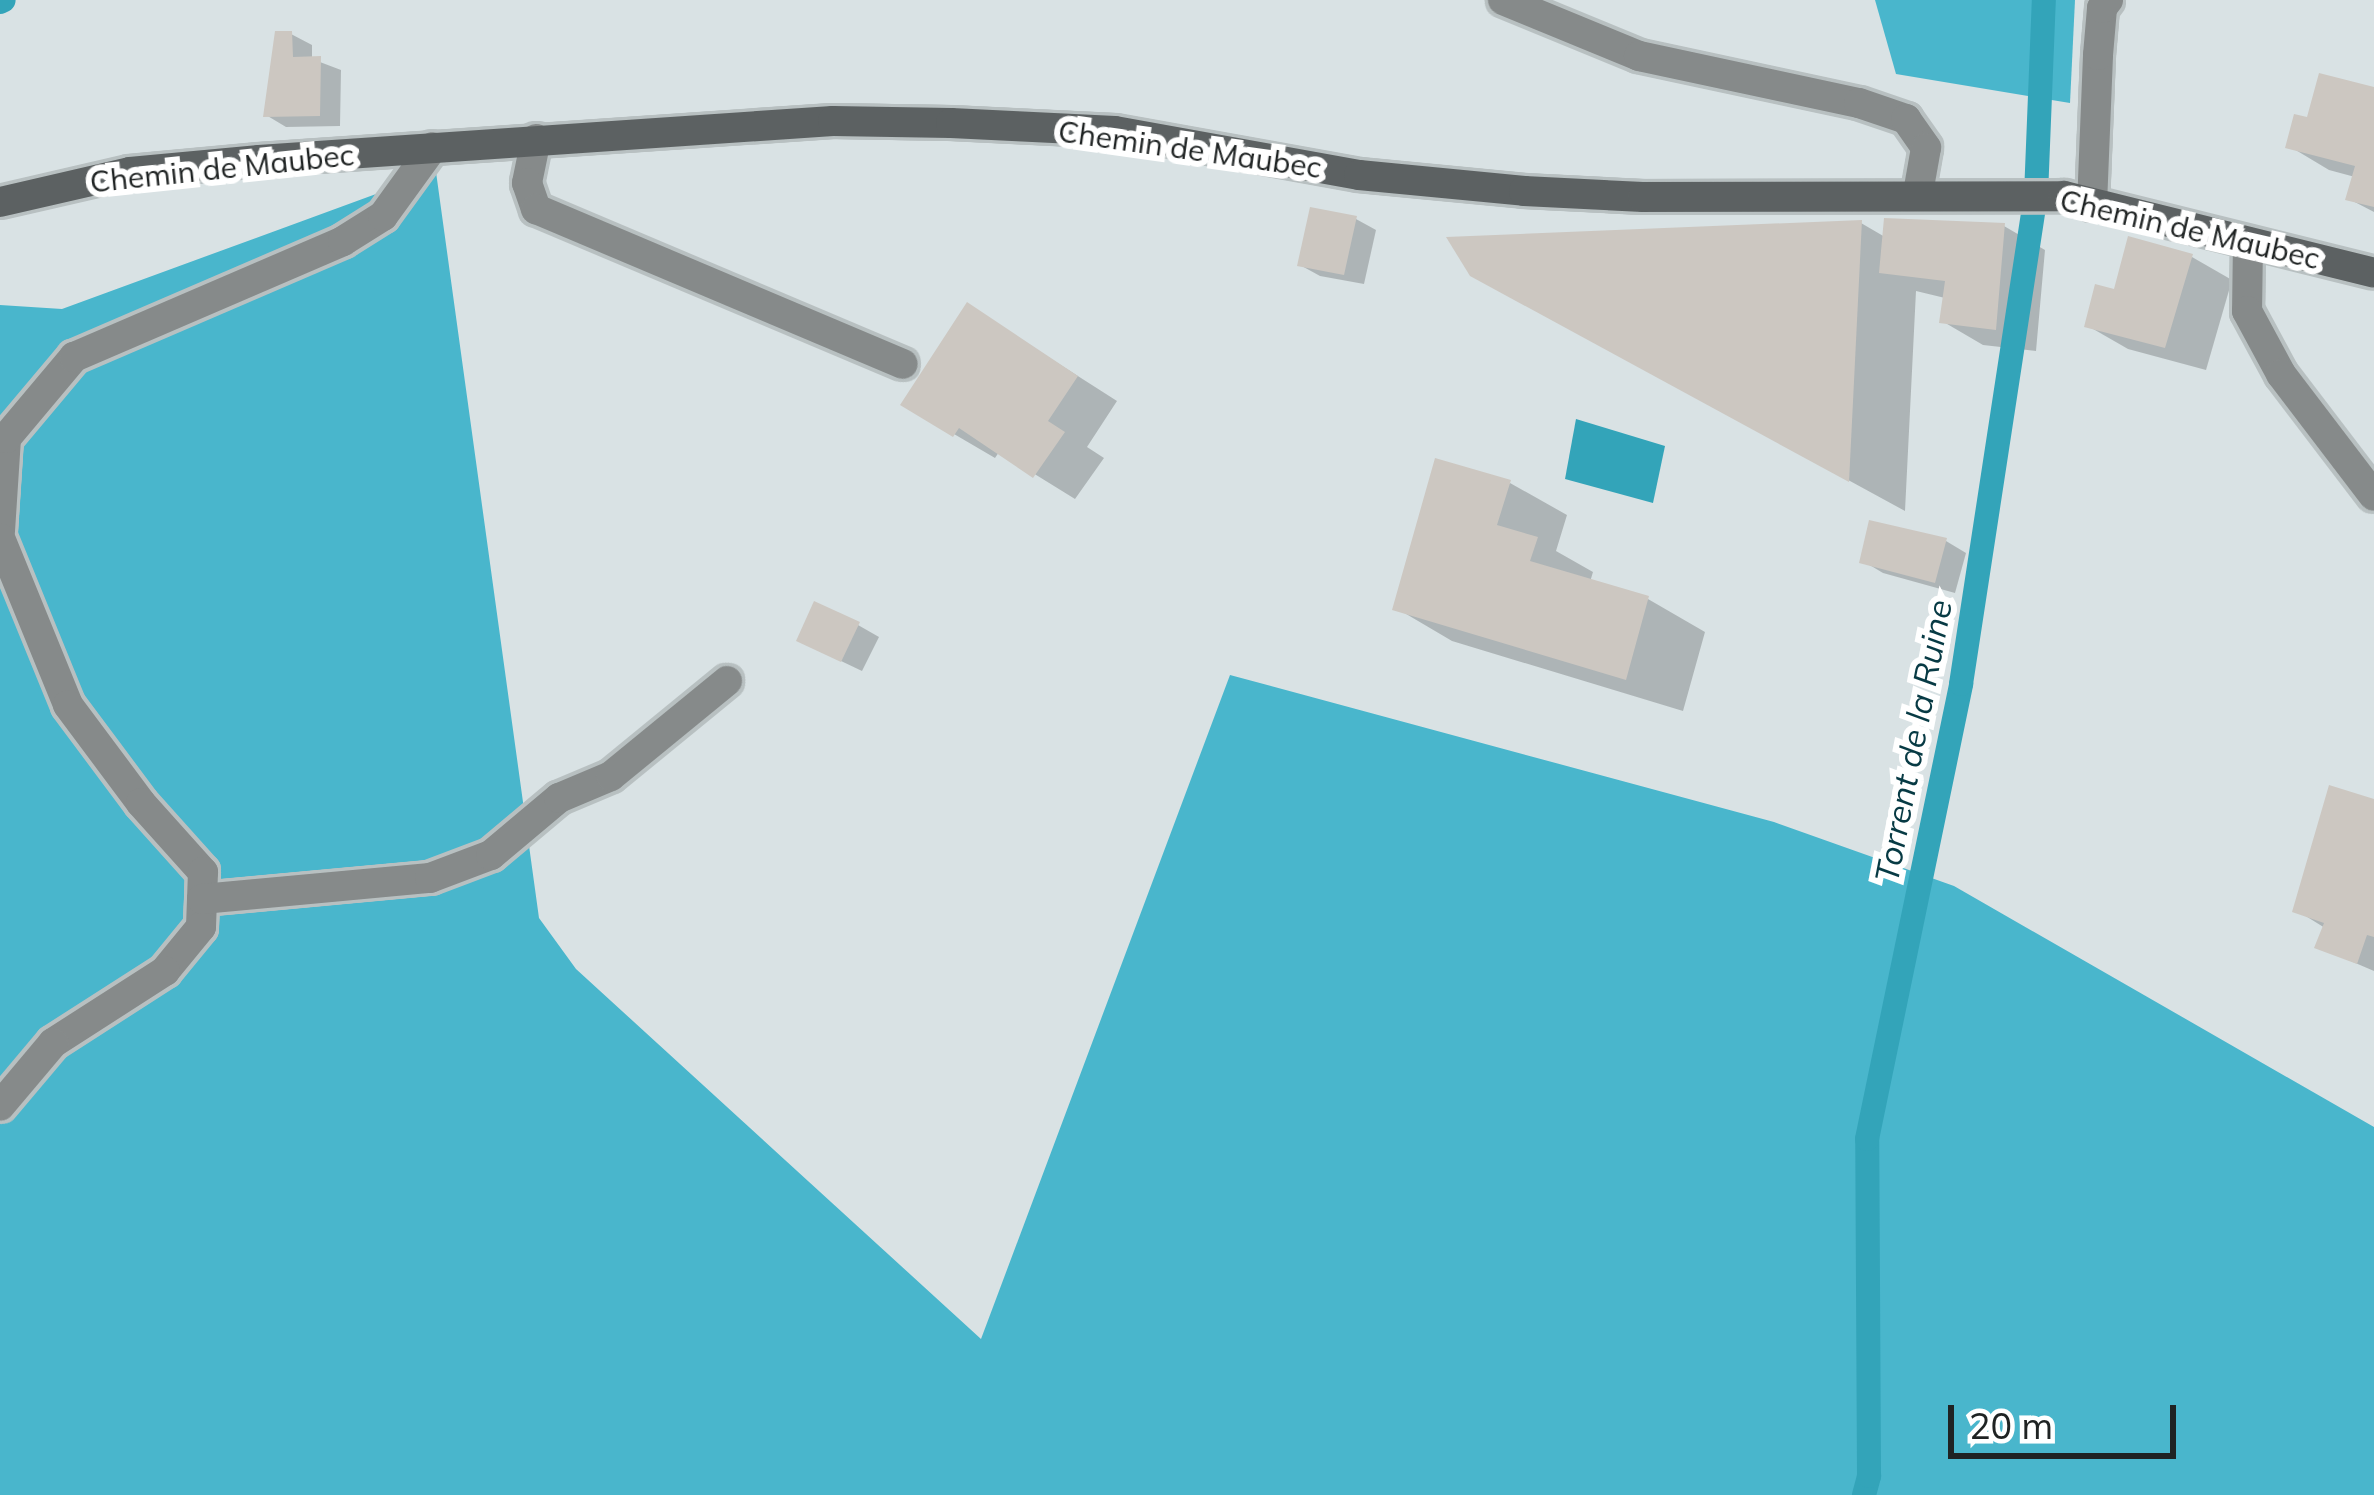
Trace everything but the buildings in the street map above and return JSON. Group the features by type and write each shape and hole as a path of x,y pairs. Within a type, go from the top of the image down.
{"street":[{"path":"1503,0 1639,56 1859,103 1906,119 1926,148 1918,193"},
{"path":"2092,205 2105,4"},
{"name":"Chemin de Maubec","path":"0,202 130,172 536,139 833,121 951,122 1115,131 1359,175 1524,190 1643,197 2012,192 2065,196 2374,273"},
{"path":"536,139 527,183 536,209 904,364"},
{"path":"0,1106 53,1043 165,971 201,927 203,872 141,803 68,705 0,534 5,437 74,357 343,241 383,217 433,147"},
{"path":"2248,242 2248,310 2281,374 2374,496"},
{"path":"202,899 430,878 491,855 559,798 611,776 727,681"}],"shaded area":[{"path":"1875,0 2075,0 2070,103 1896,74"},
{"path":"436,172 539,918 576,969 981,1339 1230,675 1774,822 1954,886 2374,1127 2374,1495 0,1495 0,305 62,309"},
{"path":"1576,419 1665,446 1653,503 1565,479"}],"waterway":[{"path":"0,2 4,0"},
{"name":"Torrent de la Ruine","path":"1864,1495 1869,1476 1867,1139 1961,684 2036,195 2044,0"}]}
